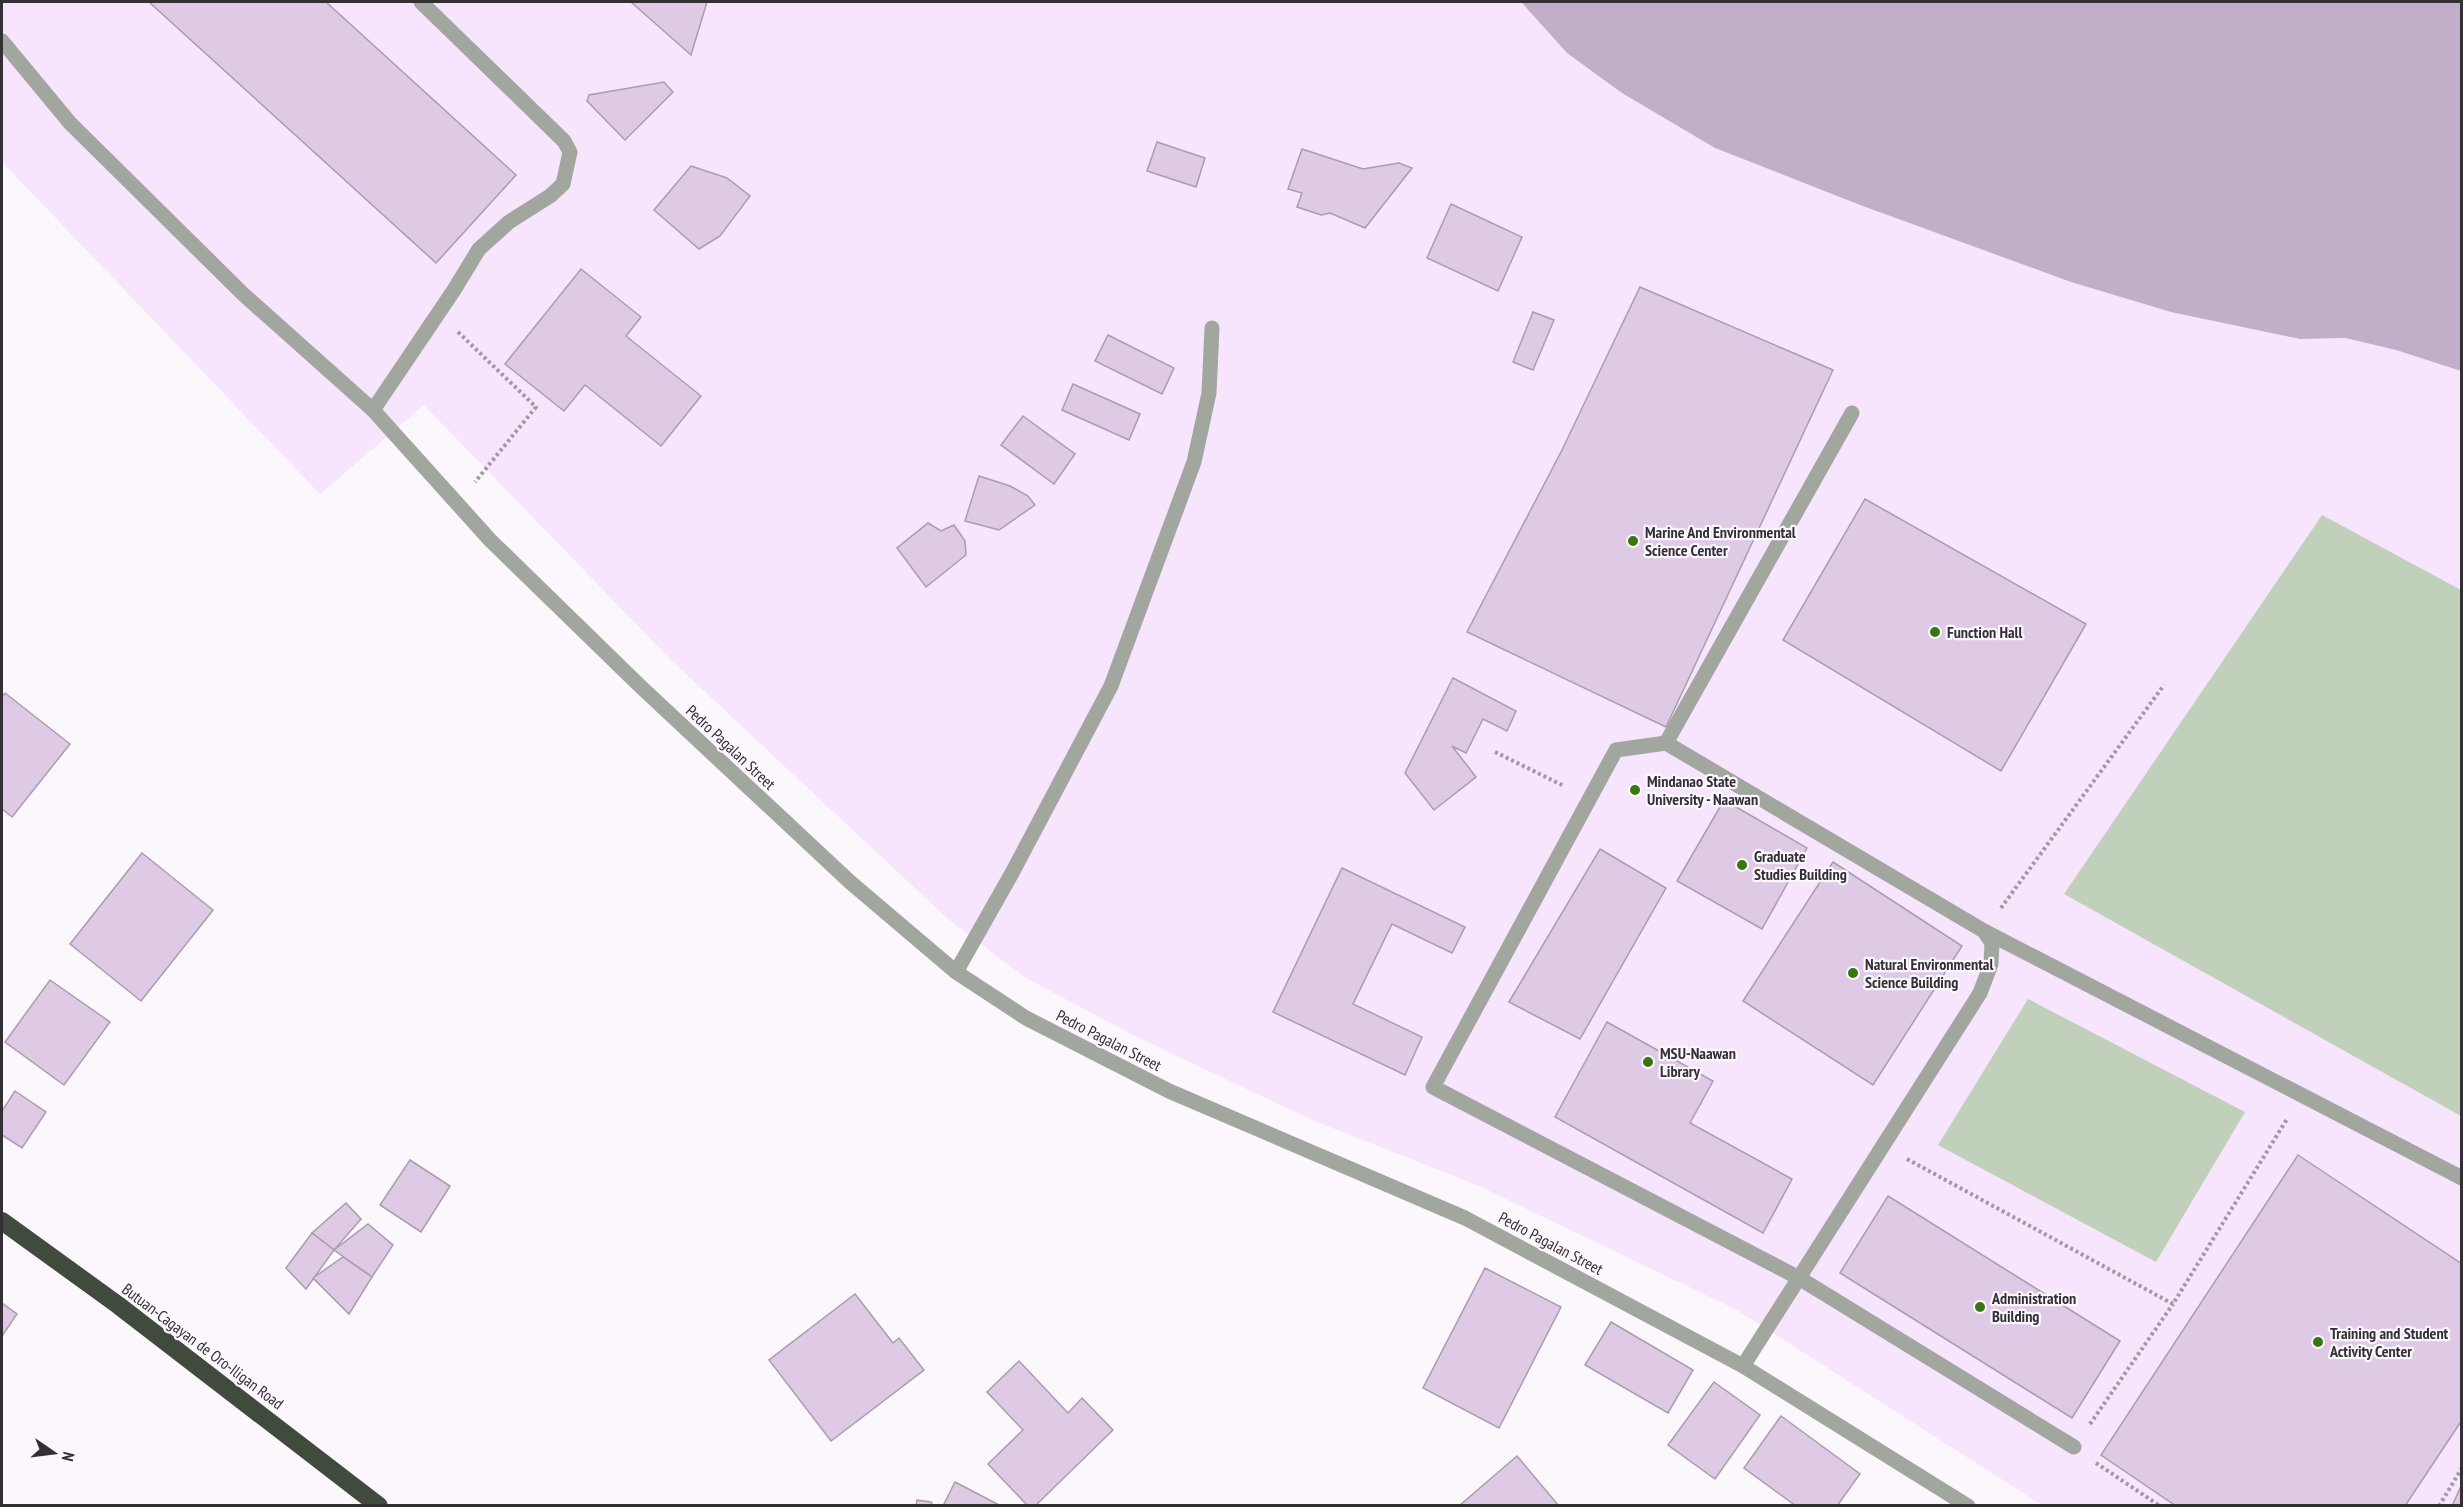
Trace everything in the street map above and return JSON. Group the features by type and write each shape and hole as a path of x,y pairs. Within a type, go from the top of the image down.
{"highway":[{"name":"Butuan-Cagayan de Oro-Iligan Road","path":"2,1221 118,1305 379,1506"}],"street":[{"path":"373,410 479,249 509,222 550,196 563,184 569,166 570,152 564,141 421,2"},
{"name":"Pedro Pagalan Street","path":"2,41 70,123 243,294 373,410 490,540 640,687 850,882 956,972 1026,1018 1159,1086 1465,1218 1743,1366 1968,1506"},
{"path":"956,972 1012,873 1111,686 1194,462 1209,393 1212,328"},
{"path":"1666,743 1852,414"},
{"path":"2074,1447 1799,1278 1433,1087 1616,750 1666,743 1984,931 2462,1178"},
{"path":"1743,1366 1980,993 1991,964 1992,943 1984,931"}],"path":[{"path":"438,313 536,407 457,503"},
{"path":"1984,931 2164,685"},
{"path":"1495,752 1589,798"},
{"path":"2160,1506 2074,1447 2173,1304 2301,1095"},
{"path":"1883,1146 2173,1304"},
{"path":"2439,1506 2462,1468"}],"shaded area":[{"name":"Mindanao State University - Naawan","path":"2,2 1521,2 1567,53 1715,148 1860,205 2071,282 2300,339 2345,338 2396,350 2461,371 2461,1505 2042,1505 1737,1310 1479,1186 1312,1120 1135,1036 1026,978 948,919 671,660 424,405 320,494 2,162"},
{"path":"1521,2 2461,2 2461,371 2396,350 2345,338 2300,339 2171,312 2071,282 1860,205 1715,148 1622,93 1567,53"}],"green space":[{"path":"2322,515 2461,590 2461,1116 2064,894"},
{"path":"2028,999 2245,1112 2156,1262 1938,1145"}],"building":[{"path":"149,2 326,2 516,175 436,263"},
{"path":"631,2 707,2 691,55"},
{"path":"664,82 673,92 625,140 587,101 589,95"},
{"path":"1157,142 1205,158 1196,187 1147,171"},
{"path":"1302,149 1363,169 1399,163 1412,168 1365,228 1330,213 1321,215 1297,207 1302,193 1288,189"},
{"path":"691,166 727,178 750,196 720,236 699,249 654,210"},
{"path":"1451,204 1522,237 1498,291 1427,258"},
{"path":"581,269 641,317 626,336 701,396 661,446 585,385 564,411 505,364"},
{"name":"Marine And Environmental Science Center","path":"1640,287 1833,370 1666,727 1467,632 1562,450"},
{"path":"1533,312 1554,320 1533,370 1513,362"},
{"path":"1108,335 1174,368 1162,394 1095,361"},
{"path":"1073,384 1140,414 1129,440 1062,410"},
{"path":"1023,416 1075,454 1054,484 1001,445"},
{"path":"979,476 1010,486 1028,496 1035,505 999,530 965,521"},
{"name":"Function Hall","path":"1865,499 2086,624 2001,771 1783,640"},
{"path":"928,523 941,531 954,525 965,541 966,555 926,587 897,548"},
{"path":"1453,678 1516,711 1507,731 1483,719 1466,753 1452,746 1476,777 1434,810 1405,773"},
{"path":"5,693 70,744 12,817 2,809 2,697"},
{"name":"Graduate Studies Building","path":"1724,800 1807,848 1762,929 1677,881"},
{"path":"1600,849 1666,888 1580,1039 1509,1002"},
{"path":"142,853 213,910 141,1001 70,944"},
{"name":"Natural Environmental Science Building","path":"1833,862 1962,946 1873,1085 1743,1001"},
{"path":"1342,868 1465,927 1452,953 1392,924 1353,1004 1422,1037 1405,1075 1273,1012"},
{"path":"50,980 110,1022 64,1085 5,1042"},
{"path":"1607,1022 1713,1081 1690,1123 1792,1179 1763,1233 1555,1117"},
{"path":"15,1091 46,1112 22,1148 2,1135 2,1111"},
{"name":"Training and Student Activity Center","path":"2298,1155 2462,1264 2462,1420 2405,1506 2176,1506 2101,1455"},
{"path":"410,1160 450,1186 421,1232 380,1205"},
{"name":"Administration Building","path":"1888,1196 2120,1341 2072,1418 1840,1273"},
{"path":"346,1203 361,1219 334,1250 312,1233"},
{"path":"368,1224 393,1245 372,1277 334,1250"},
{"path":"312,1233 334,1250 306,1289 286,1268"},
{"path":"343,1257 372,1277 349,1314 313,1278"},
{"path":"1485,1268 1561,1307 1499,1428 1423,1388"},
{"path":"855,1294 893,1343 899,1338 924,1370 831,1441 769,1360"},
{"path":"2,1303 17,1314 2,1336"},
{"path":"1611,1322 1693,1370 1668,1413 1585,1365"},
{"path":"1019,1361 1068,1413 1082,1398 1113,1430 1035,1506 1028,1506 988,1464 1023,1430 987,1392"},
{"path":"1714,1382 1760,1415 1715,1479 1668,1445"},
{"path":"1781,1416 1860,1474 1837,1506 1796,1506 1744,1468"},
{"path":"1517,1456 1559,1506 1459,1506"},
{"path":"955,1482 1001,1506 943,1506"},
{"path":"2462,1484 2462,1506 2452,1506"},
{"path":"917,1500 931,1502 933,1506 916,1506"}],"place":[{"name":"Marine And Environmental Science Center","path":"1633,541"},
{"name":"Function Hall","path":"1935,632"},
{"name":"Mindanao State University - Naawan","path":"1635,790"},
{"name":"Graduate Studies Building","path":"1742,865"},
{"name":"Natural Environmental Science Building","path":"1853,973"},
{"name":"MSU-Naawan Library","path":"1648,1062"},
{"name":"Administration Building","path":"1980,1307"},
{"name":"Training and Student Activity Center","path":"2318,1342"}]}
